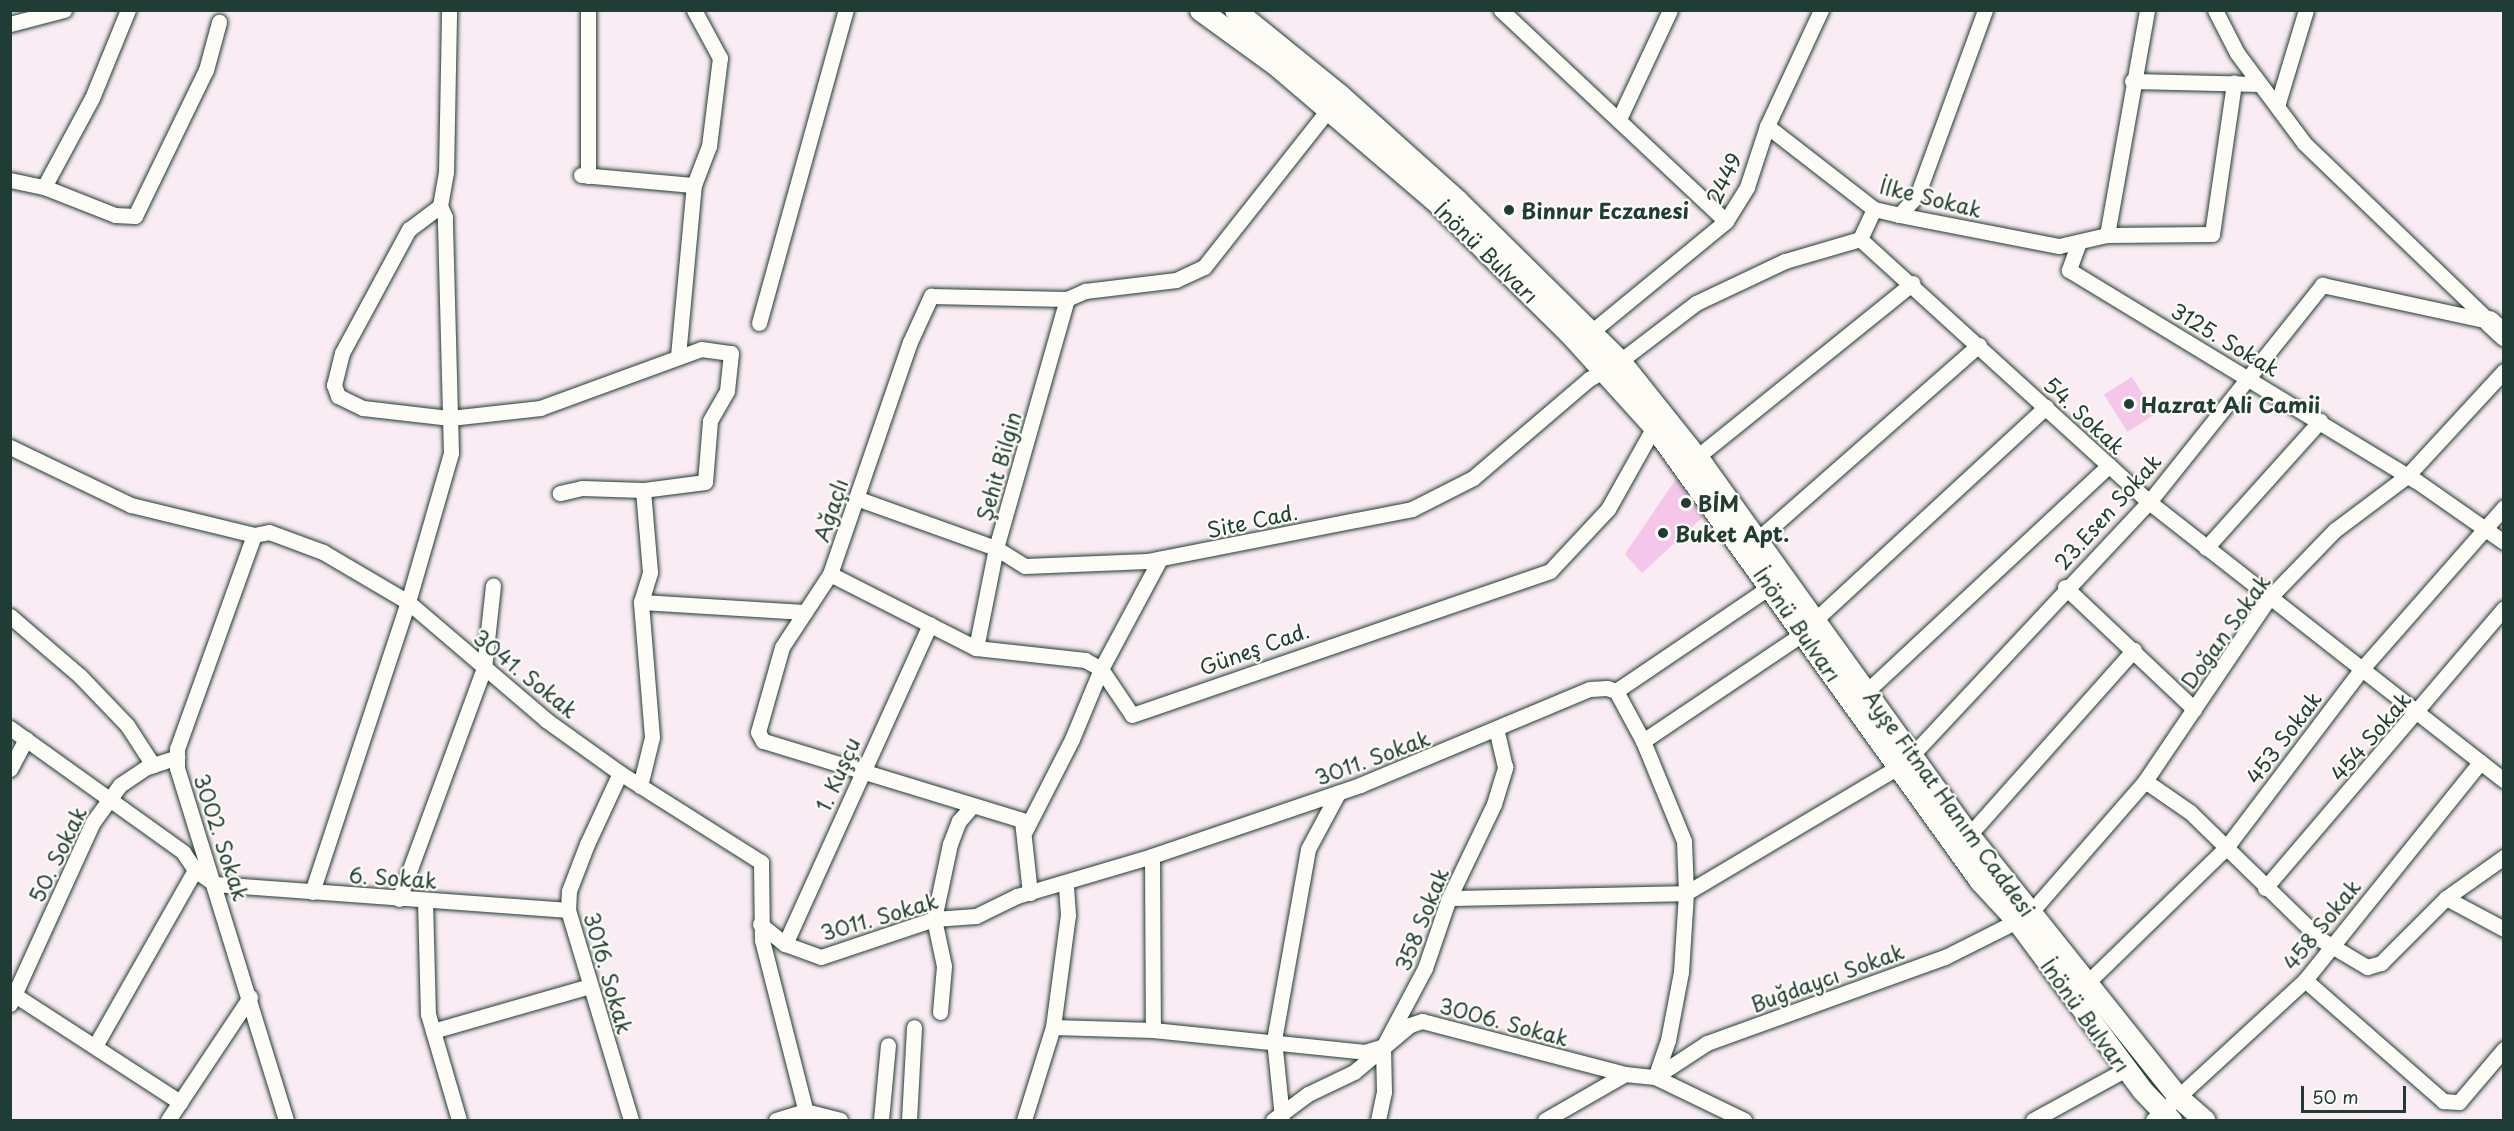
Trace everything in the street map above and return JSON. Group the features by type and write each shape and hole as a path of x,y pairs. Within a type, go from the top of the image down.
{"main road":[{"name":"İnönü Bulvarı","path":"1200,10 1329,109 1434,200 1611,365 1771,586 1810,626 1905,761 1980,882 2024,917 2126,1069 2162,1118"},
{"name":"İnönü Bulvarı","path":"1235,10 1372,123 1526,264 1584,338"},
{"name":"Ayşe Fitnat Hanım Caddesi","path":"1611,365 1698,457 1758,539 1810,626 1868,691 1905,761 1970,836 2024,917 2087,983 2178,1096 2204,1120"}],"street":[{"path":"17,18 64,10"},
{"path":"44,187 92,98 128,10"},
{"path":"312,892 408,602 451,453 445,217 440,206 446,172 449,10"},
{"path":"588,10 584,176 694,185"},
{"path":"678,356 694,185 709,147 720,58 694,10"},
{"path":"759,323 846,10"},
{"path":"1501,10 1726,221"},
{"path":"1619,119 1670,10"},
{"name":"2449","path":"1584,338 1726,221 1747,187 1767,126 1821,10"},
{"path":"1899,215 1917,196 1985,10"},
{"path":"2107,235 2132,81 2147,10"},
{"path":"2215,10 2260,84 2304,142 2496,328"},
{"path":"2277,106 2306,10"},
{"path":"10,180 44,187 115,215 135,216 206,70 219,22"},
{"path":"2132,81 2260,84"},
{"name":"İlke Sokak","path":"1767,126 1874,209 2059,246 2107,235 2212,234 2234,83"},
{"path":"1067,299 1085,291 1176,280 1204,267 1329,109"},
{"path":"440,206 410,229 342,353 333,385 338,396 363,408 450,418 540,408 701,349 731,353 727,391 710,421 705,482 643,490 582,488 560,493"},
{"path":"1611,365 1696,303 1785,261 1860,239 1874,209"},
{"name":"54. Sokak","path":"1860,239 1912,283 2149,502 2360,671 2504,780"},
{"name":"3125. Sokak","path":"2079,242 2069,270 2246,375 2407,476 2504,542"},
{"path":"1698,457 1912,283"},
{"name":"23.Esen Sokak","path":"1686,893 1905,761 2066,587 2149,502 2246,375 2322,285 2496,328"},
{"name":"Ağaçlı","path":"860,771 773,745 758,732 782,647 830,574 910,342 931,296 1067,299"},
{"name":"Şehit Bilgin","path":"976,648 996,548 1067,299"},
{"path":"1758,539 1979,345"},
{"name":"Site Cad.","path":"856,498 996,548 1025,566 1160,559 1412,509 1473,478 1611,365"},
{"name":"Doğan Sokak","path":"2024,917 2145,781 2269,598 2335,530 2407,476 2504,371"},
{"path":"1643,741 1810,626 2046,407"},
{"path":"2206,548 2320,422"},
{"name":"Güneş Cad.","path":"1101,669 1132,715 1550,571 1608,510 1654,427"},
{"name":"3041. Sokak","path":"10,447 131,505 254,535 269,532 323,552 408,602 484,668 620,773 761,862 760,924 806,1116"},
{"path":"1868,691 2109,465"},
{"path":"640,786 652,737 641,602 650,572 643,490"},
{"name":"453 Sokak","path":"2087,983 2225,849 2360,671 2504,507"},
{"name":"3002. Sokak","path":"254,535 177,757 286,1120"},
{"path":"1025,831 1072,739 1101,669 1160,559"},
{"path":"830,574 976,648 1085,660 1101,669"},
{"path":"399,899 484,668 493,585"},
{"path":"1655,1077 1668,1040 1682,972 1686,893 1684,841 1643,741 1616,691 1771,586"},
{"path":"2066,587 2194,709"},
{"path":"641,602 805,612"},
{"name":"454 Sokak","path":"2265,888 2418,714 2504,608"},
{"path":"10,616 80,676 127,725 153,765"},
{"name":"1. Kuşçu","path":"784,944 860,771 930,624"},
{"path":"1970,836 2134,650"},
{"name":"3011. Sokak","path":"760,924 784,944 820,957 934,919 976,916 1030,893 1152,856 1338,793 1497,731 1590,689 1616,691"},
{"path":"10,728 183,852 195,870 215,884"},
{"name":"358 Sokak","path":"1378,1120 1384,1092 1383,1047 1425,968 1449,898 1494,804 1505,767 1497,731"},
{"path":"10,769 26,739"},
{"name":"50. Sokak","path":"13,999 93,822 120,785 153,765 177,757"},
{"name":"458 Sokak","path":"2162,1118 2178,1096 2305,980 2480,762"},
{"path":"860,771 1022,820 1030,893"},
{"name":"3016. Sokak","path":"620,773 587,844 569,891 568,910 631,1120"},
{"path":"2145,781 2190,812 2225,849 2320,939 2332,944 2367,967 2381,963 2446,898 2504,856"},
{"path":"1280,1117 1274,1040 1308,849 1338,793"},
{"path":"940,1012 944,966 934,919 950,844 959,821 972,806"},
{"path":"1152,856 1154,1030"},
{"path":"95,1046 195,870"},
{"path":"1024,1120 1053,1027 1068,915 1066,883"},
{"name":"6. Sokak","path":"215,884 568,910"},
{"path":"1449,898 1686,893"},
{"path":"2446,898 2504,929"},
{"path":"424,901 423,981 433,1031 459,1120"},
{"name":"Buğdaycı Sokak","path":"1655,1077 1707,1043 1945,957 2024,917"},
{"path":"2305,980 2443,1101 2458,1102 2504,1049"},
{"path":"433,1031 590,986"},
{"path":"168,1120 250,997"},
{"path":"13,999 95,1046 180,1102"},
{"name":"3006. Sokak","path":"1280,1117 1354,1072 1383,1047 1422,1021 1625,1074 1655,1077 1740,1120"},
{"path":"909,1120 914,1027"},
{"path":"1053,1027 1154,1030 1274,1040 1365,1052 1383,1047"},
{"path":"881,1120 888,1045"},
{"path":"2033,1120 2126,1069"},
{"path":"1545,1120 1625,1074"},
{"path":"776,1120 806,1116 840,1120"}],"building":[{"name":"Hazrat Ali Camii","path":"2132,377 2155,414 2127,432 2104,394"},
{"name":"Buket Apt.","path":"1676,479 1703,517 1642,573 1625,554"}],"place":[{"name":"Binnur Eczanesi","path":"1509,210"},
{"name":"Hazrat Ali Camii","path":"2129,404"},
{"name":"BİM","path":"1686,503"},
{"name":"Buket Apt.","path":"1663,533"}]}
